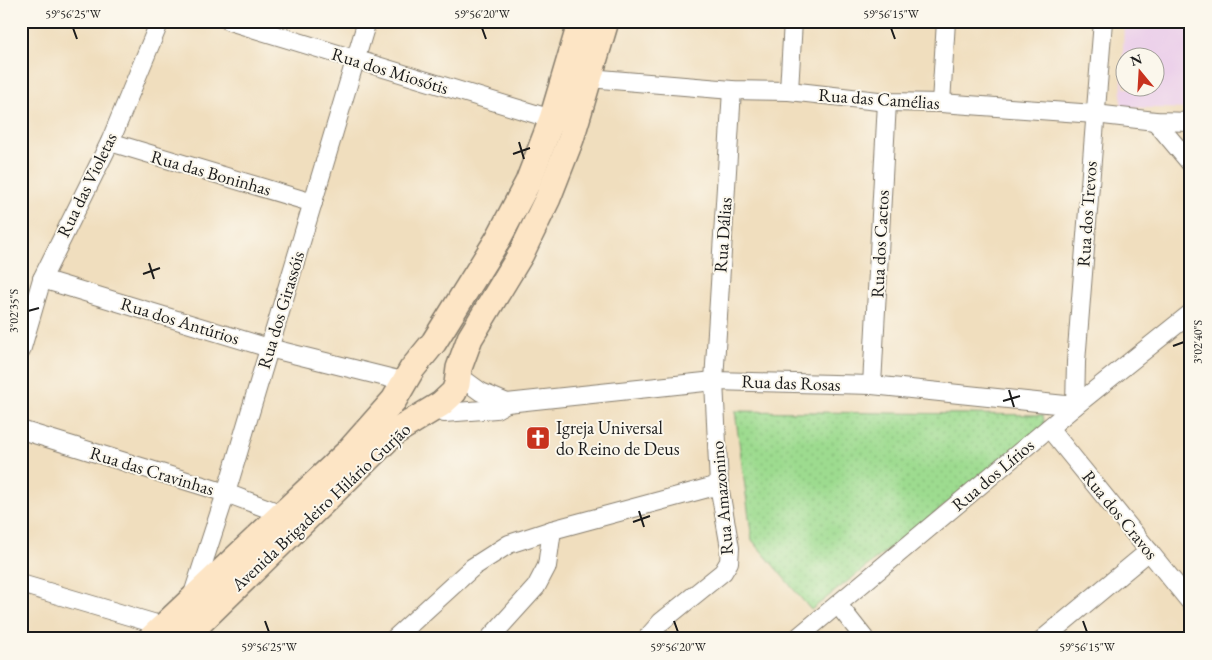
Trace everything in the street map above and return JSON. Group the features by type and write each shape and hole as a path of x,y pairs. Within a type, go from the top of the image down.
{"street":[{"name":"Rua das Violetas","path":"21,351 42,279 110,142 160,21"},
{"name":"Rua dos Miosótis","path":"229,21 355,61 552,119"},
{"name":"Rua dos Girassóis","path":"191,598 226,493 367,21"},
{"name":"Avenida Brigadeiro Hilário Gurjão","path":"165,634 395,432 448,399 454,392 459,376 459,368 474,329 521,254 548,198 571,139 579,74 581,21"},
{"name":"Avenida Brigadeiro Hilário Gurjão","path":"165,634 191,598 348,452 378,420 406,382 412,369 421,360 498,239 528,182 552,119 579,74 606,21"},
{"path":"789,91 793,21"},
{"path":"941,103 946,21"},
{"name":"Rua dos Trevos","path":"1075,406 1076,362 1103,21"},
{"name":"Rua das Camélias","path":"579,74 732,90 789,91 887,102 941,103 1095,114 1155,121 1191,122"},
{"name":"Rua Dálias","path":"714,380 732,90"},
{"name":"Rua dos Cactos","path":"872,385 887,102"},
{"path":"1155,121 1191,164"},
{"name":"Rua das Boninhas","path":"110,142 313,203"},
{"name":"Rua dos Antúrios","path":"42,279 269,348 406,382"},
{"name":"Rua dos Lírios","path":"796,639 838,606 1075,406 1191,314"},
{"path":"421,360 429,358 445,360 456,370 459,376"},
{"name":"Rua das Rosas","path":"459,376 481,392 507,403"},
{"name":"Rua das Rosas","path":"434,408 444,413 496,409 507,403 714,380 872,385 1075,406"},
{"name":"Rua Amazonino","path":"646,639 661,622 723,572 729,562 730,548 719,485 714,380"},
{"path":"406,382 414,397 426,406 434,408"},
{"name":"Rua dos Cravos","path":"1049,428 1149,551 1187,591"},
{"name":"Rua das Cravinhas","path":"21,430 226,493 282,514"},
{"path":"394,639 473,567 508,544 552,530 719,485"},
{"path":"489,639 536,587 547,566 552,530"},
{"path":"1043,639 1149,551"},
{"path":"21,584 165,634"},
{"path":"838,606 865,639"}],"shaded area":[{"path":"1124,21 1191,21 1191,109 1121,107 1121,98 1164,98 1164,48 1123,48"}],"green space":[{"path":"735,411 1043,415 1045,427 811,610 752,540"}],"place":[{"name":"Igreja Universal do Reino de Deus","path":"538,438"}]}
